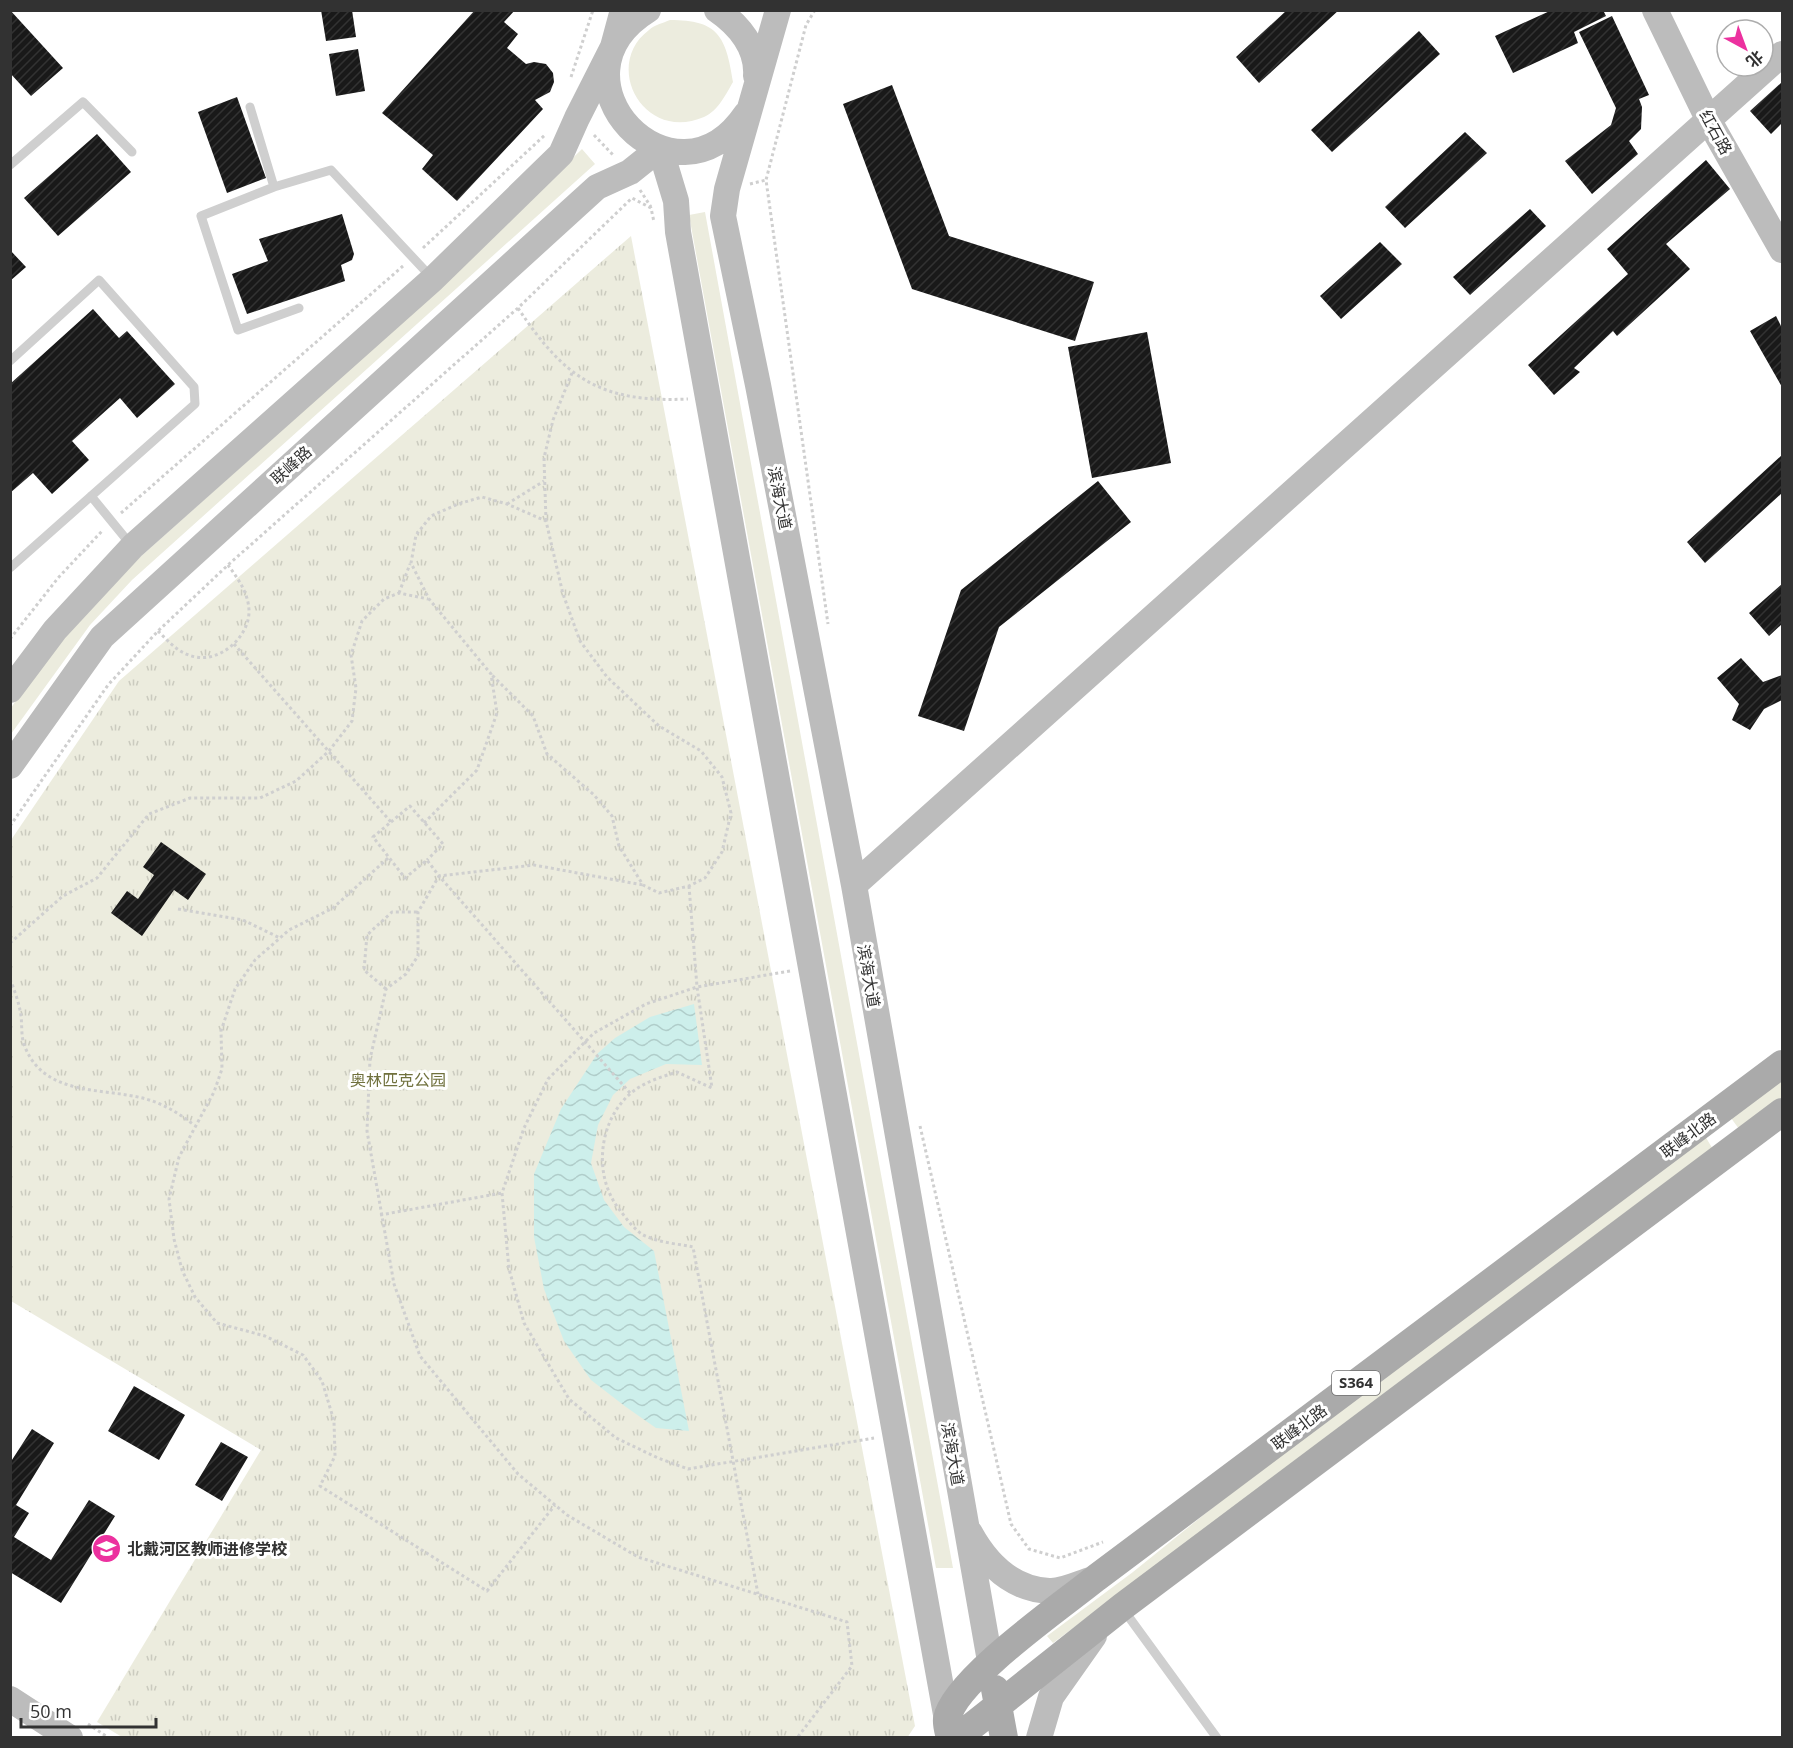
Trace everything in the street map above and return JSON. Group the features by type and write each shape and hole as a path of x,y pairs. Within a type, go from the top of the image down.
{"main road":[{"path":"623,10 607,72 610,96 620,119 637,137 660,148 684,152 708,147 735,128 746,115 755,93 776,17"},
{"path":"10,690 55,630 133,546 433,279 561,154 613,47 627,26 648,10"},
{"path":"717,10 737,25 750,45 757,69 755,93"},
{"name":"红石路","path":"1655,10 1709,121 1782,250"},
{"path":"854,885 1782,54"},
{"name":"滨海大道","path":"755,93 727,189 723,216 758,385 854,885 1004,1737"},
{"path":"660,148 676,201 667,232 952,1731"},
{"name":"联峰路","path":"10,766 102,637 597,187 630,172 660,148"},
{"name":"联峰北路","path":"952,1731 962,1693 990,1661 1096,1578 1782,1064"},
{"name":"S364","path":"952,1731 998,1704 1122,1607 1782,1112"},
{"path":"965,1523 981,1553 1011,1581 1051,1592 1096,1578"},
{"path":"1039,1737 1051,1697 1085,1646 1122,1607"},
{"path":"10,1699 70,1737"}],"lane":[{"path":"10,165 83,102 132,152"},
{"path":"250,107 274,187"},
{"path":"299,308 238,330 201,216 274,187 331,170 433,279"},
{"path":"10,361 99,280 194,387 195,404 10,568"},
{"path":"91,496 133,546"},
{"path":"1122,1607 1217,1737"}],"path":[{"path":"568,88 593,10"},
{"path":"815,10 806,25 766,180 828,629"},
{"path":"577,118 630,172 667,232"},
{"path":"10,639 58,578 112,521 413,257 548,132"},
{"path":"10,826 108,686 158,632 228,564 518,308 632,198 651,208"},
{"path":"518,308 542,345 572,373 617,393 650,401 690,399 688,388"},
{"path":"439,876 534,865 643,885 659,893 689,886 705,878 722,852 731,813 722,777 701,751 659,726 608,677 580,641 563,594 546,521 544,458 552,420 572,373"},
{"path":"507,504 545,481"},
{"path":"399,593 411,563 416,535 431,516 458,504 482,497 507,504 546,521"},
{"path":"411,563 429,599 491,674 532,716 547,754 594,795 612,816 619,846 643,885"},
{"path":"158,632 177,650 197,657 213,656 234,644 244,632 250,612 244,588 228,564"},
{"path":"10,943 63,896 97,878 149,814 190,798 260,798 296,781 329,751 352,721 356,688 351,655 362,621 384,599 399,593 429,599"},
{"path":"234,644 391,822"},
{"path":"424,823 477,770 497,713 491,674"},
{"path":"410,806 443,844 405,878 372,837 391,822 410,806"},
{"path":"388,858 333,908 289,930 255,960 235,989 221,1030 222,1069 214,1092 194,1125 179,1157 169,1199 174,1239 182,1270 195,1297 217,1323 265,1336 303,1355 322,1381 334,1421 335,1456 320,1486 487,1591 555,1504"},
{"path":"427,860 630,1093"},
{"path":"439,876 418,912 418,956 406,974 386,990 370,1059 367,1131 394,1284 420,1356 518,1474 567,1515 638,1557 847,1622 852,1666 796,1737"},
{"path":"689,886 697,987 712,1088 677,1072 653,1080 630,1093 612,1117 603,1145 601,1169 610,1198 646,1237 693,1246 758,1595"},
{"path":"178,909 243,920 280,938"},
{"path":"386,990 364,970 367,935 392,912 418,912"},
{"path":"794,970 697,987 646,1004 594,1033 548,1079 524,1128 502,1193 509,1269 524,1323 569,1399 616,1438 658,1458 688,1469 879,1437"},
{"path":"10,979 20,1011 24,1046 38,1070 55,1081 98,1092 145,1099 177,1112 194,1125"},
{"path":"918,1119 1011,1524 1029,1549 1060,1558 1103,1542"},
{"path":"380,1215 502,1193"}],"green space":[{"path":"670,20 699,23 709,27 723,42 727,53 733,82 721,102 704,117 682,122 663,119 647,110 636,96 630,80 629,62 635,45 651,28"},
{"path":"582,149 595,164 132,580 90,625 11,734 11,708 27,684 77,620 119,576 428,299"},
{"path":"705,212 953,1568 936,1568 689,215"},
{"name":"奥林匹克公园","path":"631,236 915,1726 907,1738 122,1737 97,1722 261,1450 11,1301 11,840 119,681"},
{"path":"1782,1079 1782,1097 1739,1129 1731,1118"},
{"path":"1705,1136 1714,1151 1053,1643 1047,1636 1133,1572 1227,1496"}],"water":[{"path":"694,1004 702,1065 666,1064 630,1079 613,1095 598,1125 591,1163 604,1200 624,1227 654,1251 689,1431 656,1428 626,1407 591,1380 564,1341 544,1289 534,1237 534,1174 561,1109 597,1054 615,1038 650,1017"}],"building":[{"path":"10,10 63,68 31,96 10,73"},
{"path":"321,10 352,10 356,37 326,41"},
{"path":"475,10 515,10 504,22 518,34 507,48 526,64 534,62 546,64 553,73 554,82 550,92 535,100 543,109 457,201 422,169 433,155 382,113"},
{"path":"1287,10 1339,10 1259,83 1236,57"},
{"path":"1552,10 1603,10 1606,16 1574,32 1578,43 1513,73 1495,36"},
{"path":"1612,16 1649,95 1639,99 1642,107 1641,129 1629,141 1638,154 1592,194 1565,161 1611,125 1616,108 1579,32"},
{"path":"1419,31 1440,54 1332,152 1311,130"},
{"path":"358,49 365,91 336,96 329,54"},
{"path":"1782,82 1782,123 1771,134 1750,111"},
{"path":"892,85 949,236 1094,282 1075,341 912,289 843,104"},
{"path":"237,97 266,178 227,193 198,112"},
{"path":"1465,132 1487,153 1405,228 1385,207"},
{"path":"97,134 131,172 58,236 24,198"},
{"path":"1706,160 1730,189 1666,244 1690,269 1617,336 1613,331 1574,368 1580,372 1554,395 1528,365 1628,274 1607,249"},
{"path":"1530,209 1546,226 1470,295 1453,277"},
{"path":"342,214 354,254 352,260 341,265 345,281 247,314 232,274 268,261 259,239"},
{"path":"1380,242 1402,264 1341,319 1320,296"},
{"path":"10,250 26,267 10,281"},
{"path":"93,309 119,338 127,331 175,384 137,418 120,398 72,441 89,460 52,494 33,473 10,493 10,384"},
{"path":"1776,316 1782,328 1782,387 1750,331"},
{"path":"1147,332 1171,463 1092,478 1068,347"},
{"path":"1782,455 1782,493 1705,563 1687,542"},
{"path":"1098,481 1131,522 999,627 964,731 918,716 961,590"},
{"path":"1782,584 1782,624 1769,636 1749,613"},
{"path":"1741,658 1763,682 1782,675 1782,700 1764,709 1750,730 1732,720 1739,704 1717,678"},
{"path":"161,842 206,874 188,900 174,890 142,936 111,913 127,891 138,899 154,875 143,867"},
{"path":"134,1386 185,1415 159,1460 108,1431"},
{"path":"32,1429 54,1443 16,1505 29,1513 14,1537 51,1560 89,1500 115,1516 61,1603 10,1572 10,1463"},
{"path":"221,1442 248,1457 222,1501 195,1485"}],"place":[{"name":"北戴河区教师进修学校","path":"106,1549"}]}
